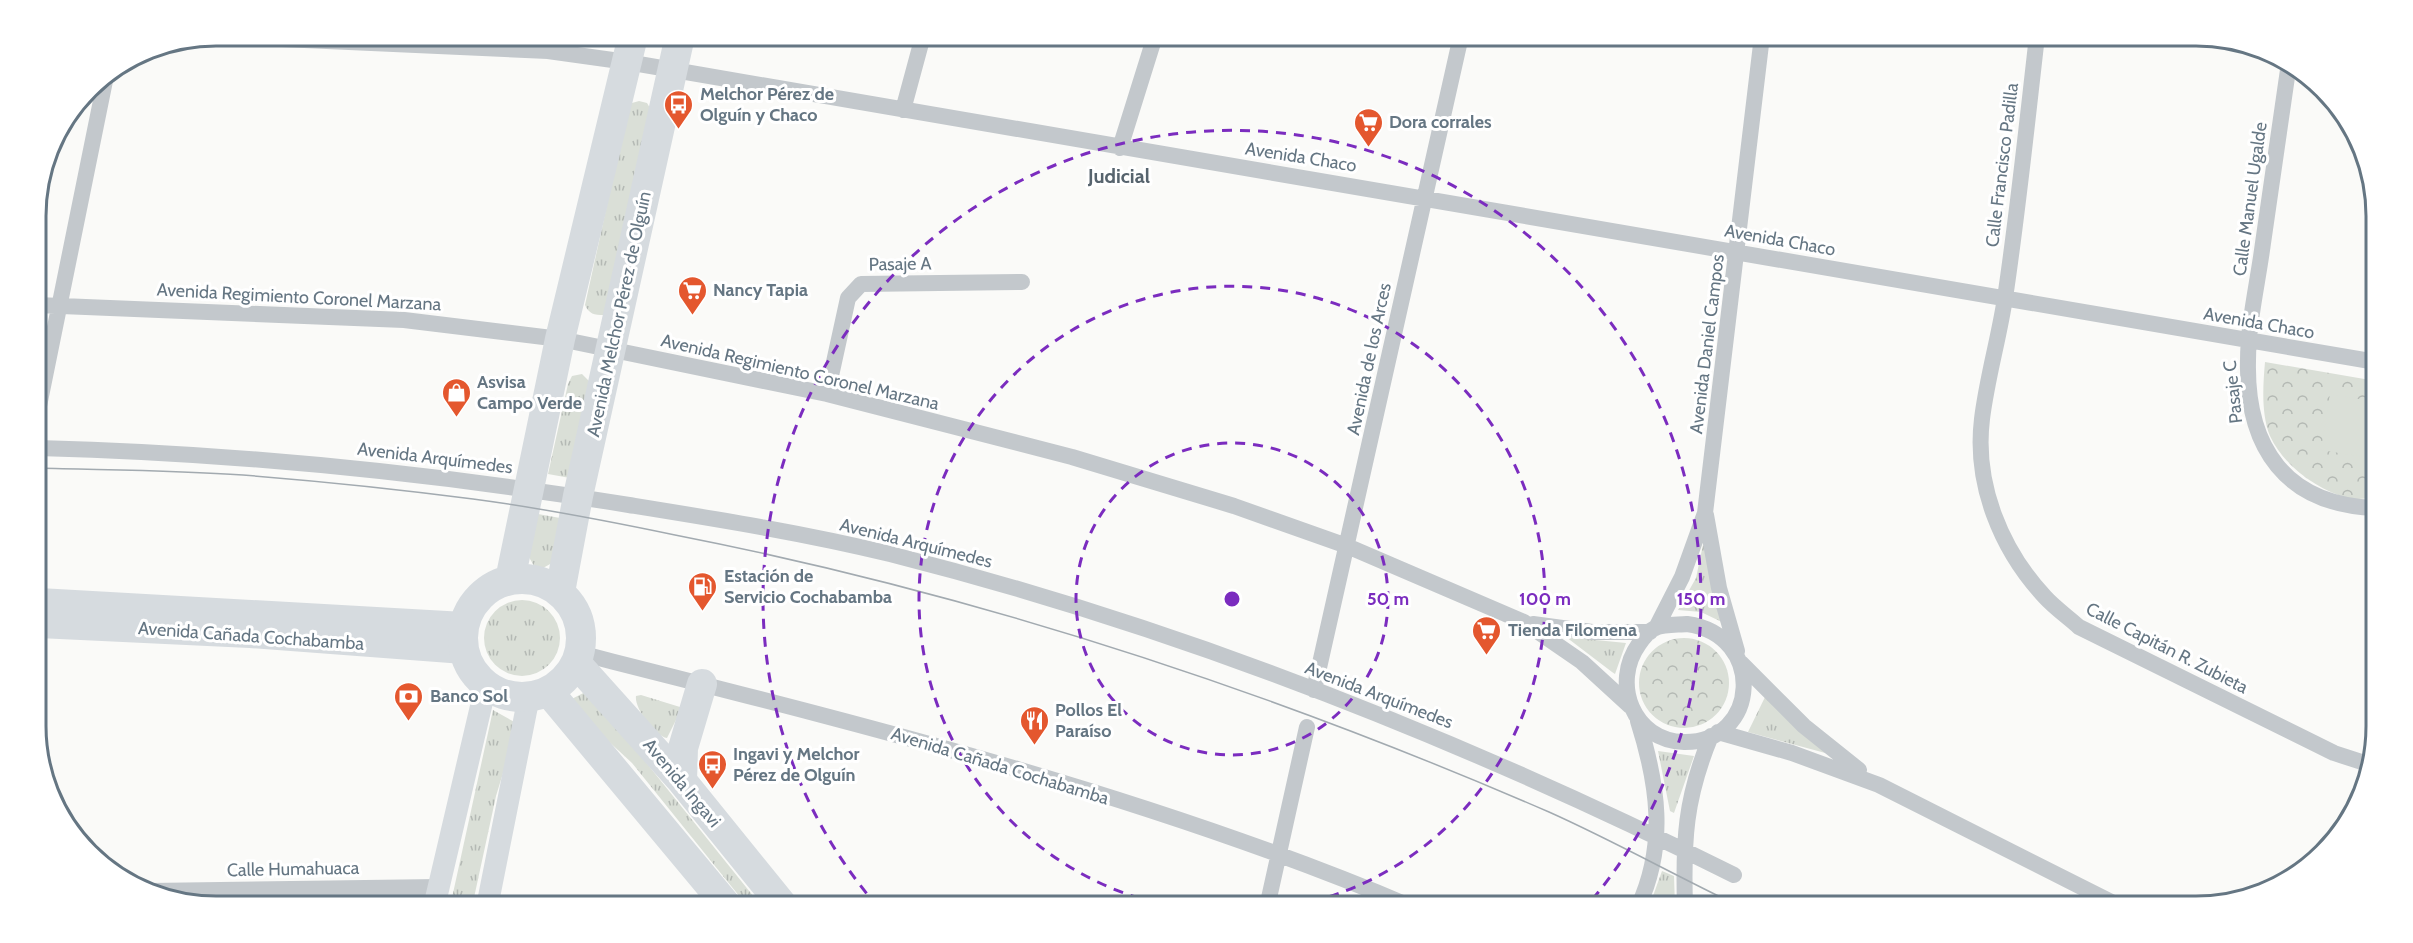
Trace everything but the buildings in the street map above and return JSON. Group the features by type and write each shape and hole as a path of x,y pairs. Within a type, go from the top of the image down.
{"highway":[{"name":"Avenida Melchor Pérez de Olguín","path":"560,592 578,496 678,47"},
{"path":"510,579 560,339 630,49"},
{"path":"510,579 537,580 560,592 573,607 578,619 581,638 578,658 565,678 538,694 504,694 486,685 472,669 464,638 470,610 482,594 494,585 510,579"},
{"name":"Avenida Ingavi","path":"578,658 775,896"},
{"path":"682,781 683,748 702,684"},
{"path":"538,694 718,896"}],"main road":[{"name":"Avenida Cañada Cochabamba","path":"46,602 464,638"},
{"name":"Avenida Cañada Cochabamba","path":"46,625 250,635 464,638"}],"street":[{"name":"Avenida de los Arces","path":"1314,690 1459,46"},
{"name":"Avenida Daniel Campos","path":"1653,630 1682,577 1705,513 1761,46"},
{"name":"Calle Francisco Padilla","path":"2005,298 2036,46"},
{"name":"Avenida Chaco","path":"480,47 548,51 630,49 672,71 1120,148 1424,197 2366,360"},
{"path":"903,110 920,47"},
{"path":"1120,148 1152,47"},
{"name":"Calle Manuel Ugalde","path":"2249,341 2288,73"},
{"path":"47,367 103,90"},
{"name":"Pasaje A","path":"827,394 848,298 861,284 1022,282"},
{"name":"Calle Capitán R. Zubieta","path":"2005,298 1982,420 1981,450 1986,491 2001,534 2024,574 2047,600 2079,627 2334,753 2362,762"},
{"name":"Avenida Regimiento Coronel Marzana","path":"47,305 404,320 560,339 827,394 1083,460 1234,506 1347,546 1524,622 1582,662 1634,713"},
{"name":"Pasaje C","path":"2249,341 2249,391 2256,427 2277,466 2293,482 2314,496 2347,507 2366,508"},
{"name":"Avenida Arquímedes","path":"47,448 143,450 425,474 529,488 754,525 887,554 1040,596 1191,644 1417,728 1544,784 1734,875"},
{"name":"Avenida Daniel Campos","path":"1705,513 1719,588 1740,660"},
{"name":"Avenida Regimiento Coronel Marzana","path":"1524,622 1592,632 1653,630"},
{"path":"1642,896 1652,871 1657,839 1656,788 1626,688 1629,662 1638,646 1653,630 1687,624 1710,630 1728,643 1740,660 1804,726 1880,784"},
{"name":"Avenida Cañada Cochabamba","path":"578,658 702,684 953,750 1278,853 1385,896"},
{"path":"1634,713 1655,734 1673,741 1692,742 1714,734 1732,718 1742,700 1744,679 1740,660"},
{"path":"436,896 486,685"},
{"path":"490,896 538,694"},
{"path":"1269,896 1307,727"},
{"path":"1714,734 1792,753 1880,784 2099,896"},
{"path":"1685,896 1684,850 1690,796 1714,734"},
{"name":"Calle Humahuaca","path":"176,892 388,896"}],"green space":[{"path":"639,101 647,103 650,108 604,315 595,314 590,312 585,305 628,110 632,103"},
{"path":"2265,362 2366,379 2366,499 2348,498 2336,494 2313,483 2293,467 2270,436 2265,418 2263,390"},
{"path":"582,374 589,381 570,478 548,474 568,384 572,376"},
{"path":"2330,394 2366,400 2366,457 2321,450"},
{"path":"538,514 560,518 552,563 543,568 534,566 529,557"},
{"path":"1705,535 1728,625 1701,612 1678,610 1696,578"},
{"path":"522,600 536,603 549,611 557,624 560,638 557,652 549,665 536,673 522,676 508,673 495,665 487,652 484,638 487,624 495,611 508,603"},
{"path":"1566,637 1626,643 1615,674 1612,672"},
{"path":"1675,638 1693,638 1709,645 1722,658 1729,674 1729,692 1722,708 1709,721 1693,728 1675,728 1659,721 1646,708 1639,692 1639,674 1646,658 1659,645"},
{"path":"591,689 620,730 753,896 739,896 632,763 566,702"},
{"path":"641,695 680,707 680,712 667,738 651,727 642,714 636,701 636,696"},
{"path":"1766,695 1829,754 1748,732"},
{"path":"493,710 518,724 496,796 474,896 452,896"},
{"path":"1658,751 1694,756 1674,813 1670,811"},
{"path":"1662,871 1674,876 1675,896 1653,896"}],"tram line":[{"path":"46,468 243,475 473,499 650,530 899,586 1010,616 1120,650 1228,686 1336,726 1443,767 1549,812 1719,896"}],"place":[{"name":"Melchor Pérez de Olguín y Chaco","path":"679,130"},
{"name":"Dora corrales","path":"1368,148"},
{"name":"Nancy Tapia","path":"692,316"},
{"name":"Asvisa Campo Verde","path":"456,418"},
{"name":"Estación de Servicio Cochabamba","path":"703,612"},
{"name":"Tienda Filomena","path":"1487,656"},
{"name":"Banco Sol","path":"409,722"},
{"name":"Pollos El Paraíso","path":"1034,746"},
{"name":"Ingavi y Melchor Pérez de Olguín","path":"712,790"}],"district":[{"name":"Judicial","path":"1119,176"}]}
